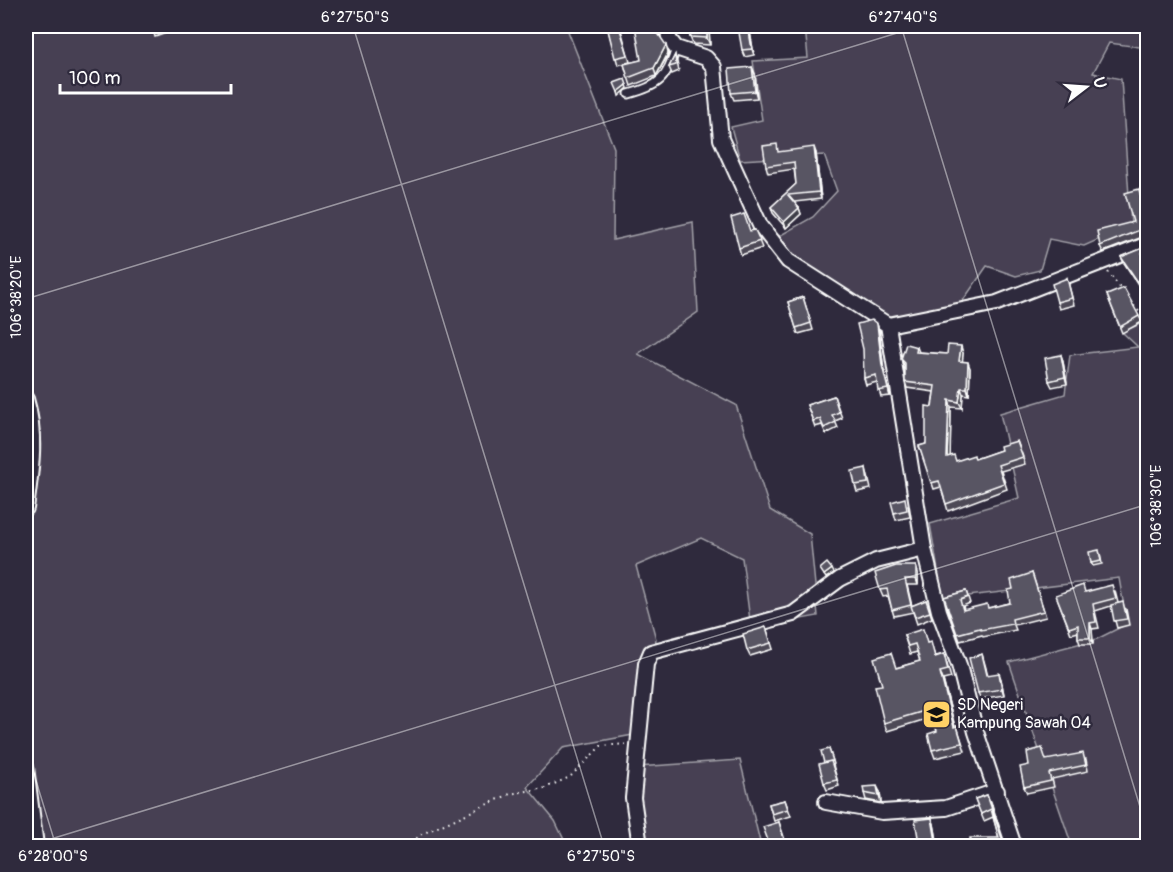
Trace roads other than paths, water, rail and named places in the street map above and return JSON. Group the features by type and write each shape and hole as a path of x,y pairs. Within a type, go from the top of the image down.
{"street":[{"path":"668,26 669,39 676,48 706,58 714,67 721,139 760,225 788,261 888,325 997,303 1148,244"},
{"path":"888,325 924,549 939,611 959,665 976,732 1014,846"},
{"path":"26,399 30,414 32,460 26,508"},
{"path":"640,846 633,798 646,664 651,652 793,614 840,579 876,561 924,549"},
{"path":"26,767 36,846"},
{"path":"826,802 882,812 946,808 997,791"}],"lane":[{"path":"629,94 653,87 661,82 676,48"}],"place":[{"name":"SD Negeri Kampung Sawah 04","path":"936,714"}]}
